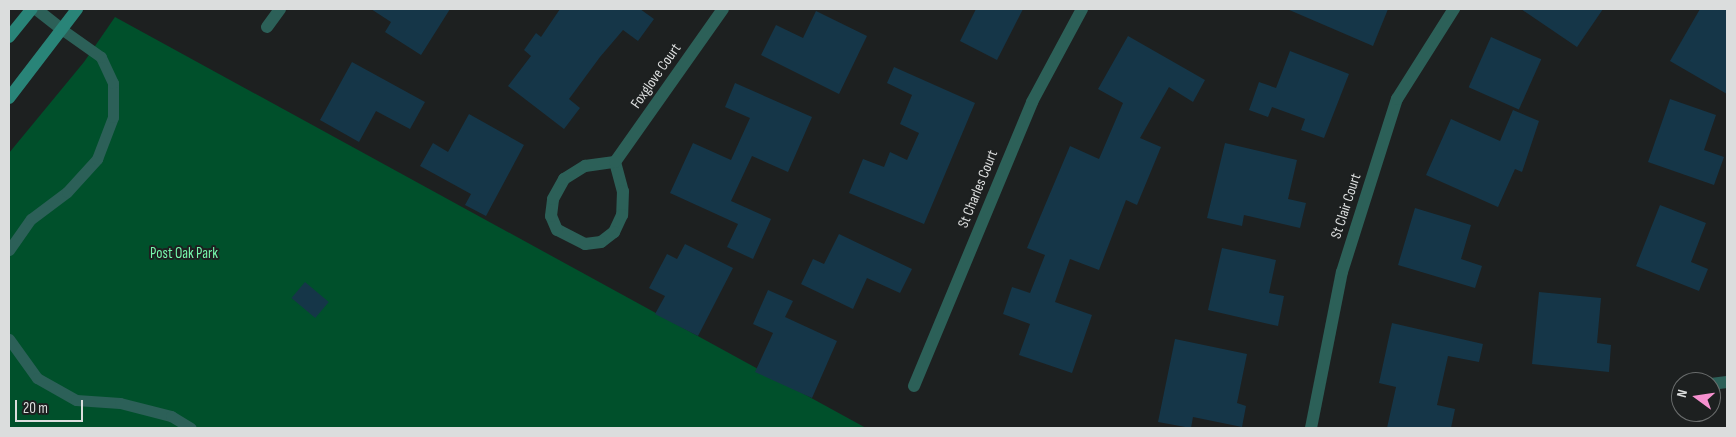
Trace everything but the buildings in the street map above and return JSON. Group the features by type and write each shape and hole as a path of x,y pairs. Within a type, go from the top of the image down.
{"main road":[{"path":"9,37 32,9"},
{"path":"9,98 64,31 77,9"}],"street":[{"path":"36,9 64,31"},
{"path":"267,27 280,9"},
{"name":"Foxglove Court","path":"615,162 723,9"},
{"name":"St Charles Court","path":"914,386 1032,102 1082,9"},
{"name":"St Clair Court","path":"1311,428 1342,272 1397,99 1454,9"},
{"path":"615,162 623,191 622,216 614,232 601,242 586,244 557,230 551,216 553,198 564,179 585,166 615,162"}],"lane":[{"path":"9,250 31,219 68,192 97,159 113,117 113,83 101,57 64,31"},
{"path":"9,339 37,378 76,400 120,403 171,416 191,428"}],"green space":[{"name":"Post Oak Park","path":"115,17 866,428 9,428 9,153 84,62"}]}
